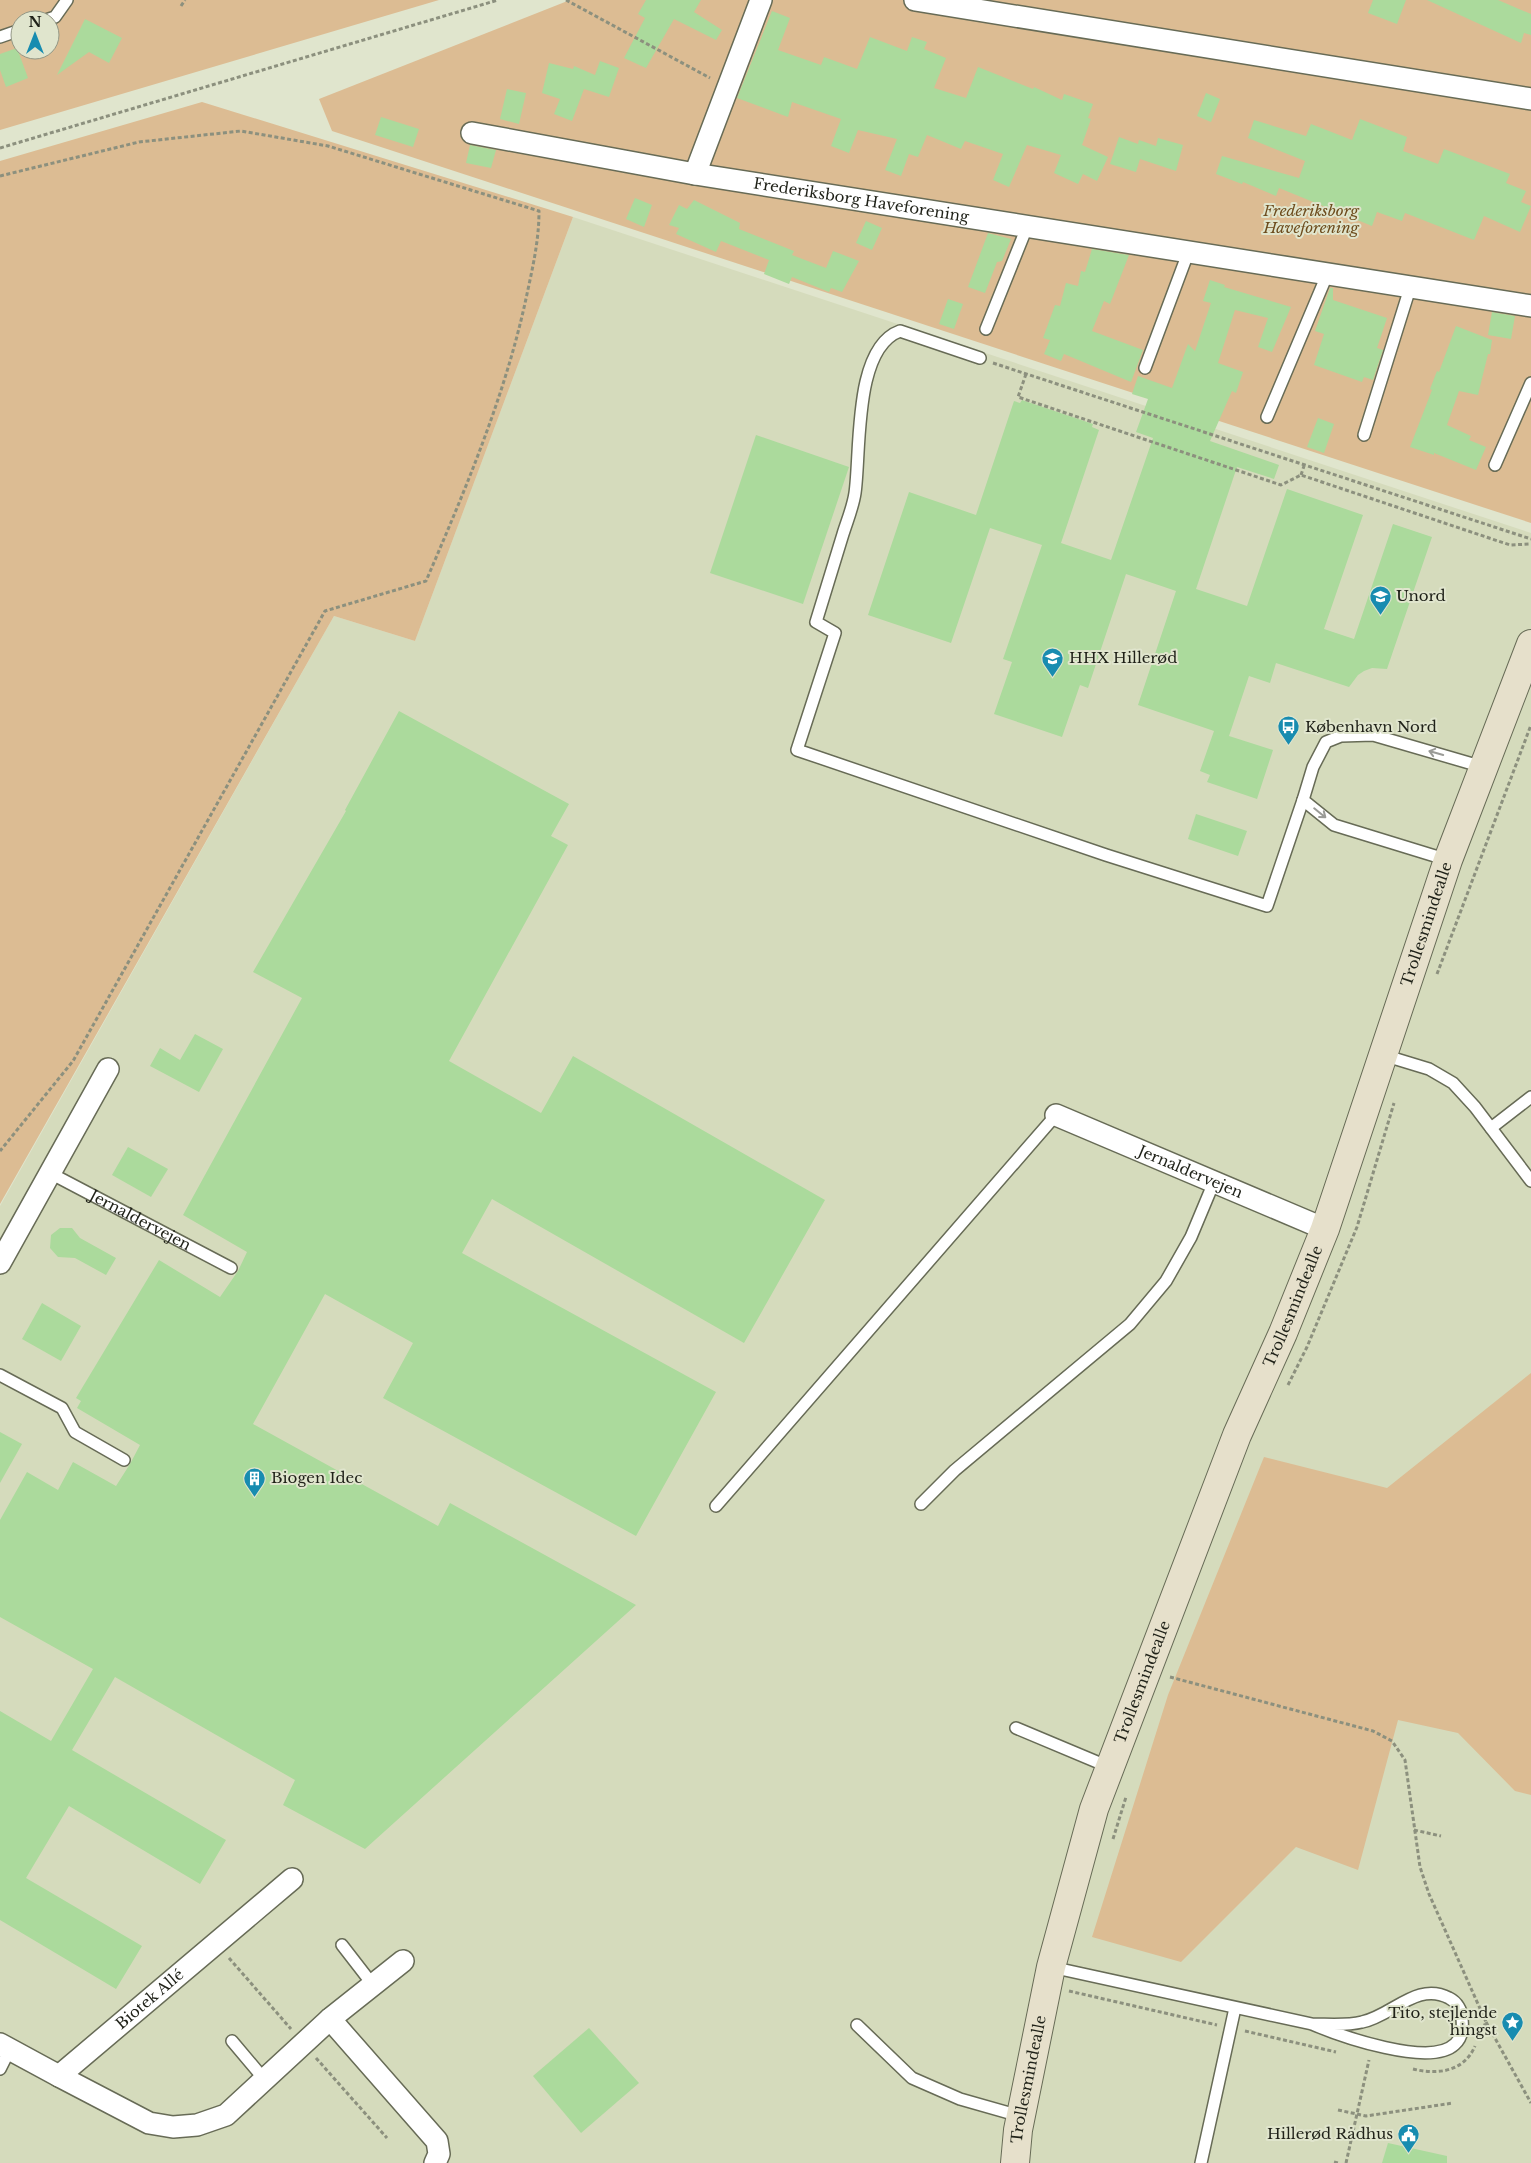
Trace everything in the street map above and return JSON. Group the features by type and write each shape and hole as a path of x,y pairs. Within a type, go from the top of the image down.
{"street":[{"path":"696,174 761,0"},
{"path":"915,0 1531,99"},
{"name":"Frederiksborg Haveforening","path":"472,133 696,174 1531,306"},
{"name":"Trollesmindealle","path":"1015,2163 1020,2116 1062,1969 1094,1809 1237,1435 1326,1229 1448,860 1531,644"},
{"path":"0,1263 108,1069"},
{"name":"Jernaldervejen","path":"1056,1115 1326,1229"},
{"name":"Biotek Allé","path":"59,2076 292,1880"},
{"path":"5,2047 149,2122 173,2127 197,2125 226,2115 330,2020 402,1961"},
{"path":"330,2020 437,2141 439,2154 435,2163"}],"lane":[{"path":"60,10 68,0"},
{"path":"986,329 1027,227"},
{"path":"1145,368 1188,253"},
{"path":"1267,417 1327,275"},
{"path":"1364,435 1410,288"},
{"path":"980,358 900,331 891,335 879,347 867,377 858,436 855,494 816,622 835,633 798,750 1106,855 1267,906 1313,767 1326,742 1342,736 1373,735 1483,767"},
{"path":"1495,465 1531,383"},
{"path":"1303,800 1334,825 1448,860"},
{"path":"1383,1055 1429,1069 1453,1083 1491,1128 1531,1181"},
{"path":"1491,1128 1531,1097"},
{"path":"716,1506 1056,1115"},
{"name":"Jernaldervejen","path":"50,1173 230,1268"},
{"path":"921,1504 955,1470 1130,1324 1166,1281 1191,1237 1214,1182"},
{"path":"0,1375 62,1408 75,1432 124,1460"},
{"path":"1016,1728 1109,1767"},
{"path":"342,1945 373,1985"},
{"path":"1062,1969 1312,2024 1340,2036 1424,2053 1443,2051 1456,2044 1463,2030 1462,2012 1454,2000 1441,1994 1428,1992 1416,1995 1364,2022 1312,2024"},
{"path":"1201,2163 1235,2008"},
{"path":"857,2025 912,2078 960,2100 1020,2116"},
{"path":"232,2041 264,2079"},
{"path":"0,2069 5,2047"}],"path":[{"path":"181,6 185,0"},
{"path":"0,148 498,0"},
{"path":"566,0 728,88"},
{"path":"0,176 139,142 241,131 328,146 539,211 539,234 518,335 473,472 426,581 326,611 73,1060 0,1151"},
{"path":"980,358 1531,539"},
{"path":"1026,374 1018,397 1281,485 1301,475 1304,466"},
{"path":"1301,475 1510,545 1531,544"},
{"path":"1434,983 1531,725"},
{"path":"1285,1390 1307,1347 1357,1227 1371,1186 1397,1093"},
{"path":"1165,1685 1171,1669"},
{"path":"1168,1676 1373,1731 1392,1741 1405,1760 1420,1867 1429,1894 1486,2022 1531,2103"},
{"path":"1112,1840 1127,1794"},
{"path":"1414,1830 1441,1836"},
{"path":"1062,1969 1069,1991 1067,1999"},
{"path":"1069,1991 1342,2053"},
{"path":"1405,2067 1446,2072 1456,2067 1465,2061 1473,2051 1486,2022"},
{"path":"1360,2057 1378,2061"},
{"path":"1346,2163 1369,2059"},
{"path":"1338,2110 1366,2116 1453,2103"}],"shaded area":[{"path":"573,217 1531,533 1531,2163 0,2163 0,1206 334,616 415,641"}],"green space":[{"path":"0,0 439,0 0,130"},
{"name":"Frederiksborg Haveforening","path":"570,0 1531,0 1531,523 332,131 319,99"},
{"path":"202,102 573,217 415,641 334,616 0,1204 0,161"},
{"path":"1531,1373 1531,1795 1515,1791 1458,1733 1398,1720 1358,1870 1296,1847 1181,1962 1092,1937 1168,1695 1264,1457 1387,1488"}],"building":[{"path":"646,0 701,0 694,12 722,30 716,40 674,19 646,68 624,58 645,18 638,14"},
{"path":"1373,0 1406,0 1397,24 1368,13"},
{"path":"1427,0 1498,0 1531,14 1531,35 1524,33 1521,43"},
{"path":"772,11 790,18 778,50 821,65 824,57 857,69 870,37 907,51 912,37 927,42 924,49 946,58 934,88 966,98 978,67 1033,89 1034,87 1062,100 1064,94 1093,104 1088,118 1091,119 1082,145 1108,157 1097,181 1083,174 1078,184 1054,173 1061,155 1027,145 1009,187 993,180 1003,154 965,141 961,149 927,135 918,157 909,154 901,176 885,170 897,139 858,130 849,153 831,146 841,119 792,102 788,117 737,98"},
{"path":"85,19 122,38 109,63 89,52 57,75"},
{"path":"10,50 10,60 21,60 28,78 6,87 0,70 0,54"},
{"path":"600,61 619,68 609,97 584,89 572,121 554,114 560,99 542,93 549,63 573,69 574,66 595,75"},
{"path":"507,89 526,93 519,124 500,119"},
{"path":"1206,93 1220,99 1211,122 1197,116"},
{"path":"381,117 419,129 413,147 375,135"},
{"path":"1360,119 1407,137 1403,151 1438,164 1444,149 1510,174 1506,183 1526,191 1521,202 1531,206 1520,232 1484,216 1474,240 1405,213 1402,221 1377,212 1372,226 1279,188 1276,196 1243,182 1242,184 1216,174 1222,156 1299,178 1305,161 1248,138 1254,120 1306,136 1311,124 1352,140"},
{"path":"1119,137 1138,144 1139,140 1156,146 1158,138 1183,145 1176,171 1140,159 1136,172 1110,164"},
{"path":"470,145 496,150 491,168 466,163"},
{"path":"635,198 652,205 644,227 626,219"},
{"path":"694,200 740,223 739,229 794,251 792,255 826,268 833,251 859,261 842,292 831,288 829,292 792,277 789,284 764,274 769,260 721,241 716,252 676,234 679,228 669,225 679,205 687,209"},
{"path":"866,221 882,228 872,250 856,243"},
{"path":"988,233 1011,239 1002,261 997,262 985,293 968,287"},
{"path":"1092,249 1129,255 1110,304 1104,301 1092,331 1143,350 1131,382 1064,354 1061,361 1044,354 1050,340 1043,338 1055,305 1060,306 1066,283 1078,286 1081,271 1085,272"},
{"path":"1210,280 1225,285 1224,287 1291,307 1272,352 1258,347 1268,318 1235,310 1218,363 1243,372 1236,393 1232,391 1210,441 1279,465 1274,479 1237,467 1196,589 1247,606 1287,489 1363,515 1324,629 1354,639 1393,524 1432,537 1387,669 1372,668 1364,671 1358,675 1349,687 1276,663 1270,683 1249,676 1229,736 1273,750 1257,799 1207,782 1210,775 1200,771 1214,731 1138,705 1176,591 1126,574 1088,688 1080,685 1062,737 994,714 1012,662 1003,659 1042,545 990,528 951,643 868,615 909,492 976,515 1014,401 1020,403 1022,400 1093,424 1092,427 1099,430 1061,543 1111,560 1153,438 1136,432 1148,399 1132,394 1138,376 1172,388 1188,344 1195,351 1211,303 1203,301"},
{"path":"1330,288 1333,288 1333,300 1387,318 1377,348 1383,350 1373,380 1364,377 1362,382 1314,365 1324,334 1315,331"},
{"path":"948,299 963,304 954,329 939,324"},
{"path":"1492,312 1515,316 1511,339 1488,335"},
{"path":"1456,326 1492,340 1490,354 1488,354 1478,395 1459,391 1447,425 1471,436 1469,440 1486,447 1476,470 1434,453 1434,455 1410,447 1432,390 1430,389 1437,371 1439,372"},
{"path":"1318,418 1334,424 1324,453 1307,447"},
{"path":"756,435 849,467 803,604 710,573"},
{"name":"Biogen Idec","path":"399,711 569,804 551,836 568,845 449,1061 541,1113 573,1056 825,1200 744,1343 492,1199 462,1253 716,1392 636,1536 383,1398 413,1343 325,1294 253,1424 438,1526 450,1503 636,1605 365,1849 283,1805 295,1780 115,1677 72,1750 226,1840 200,1884 69,1806 26,1878 142,1946 116,1989 0,1920 0,1711 51,1741 93,1669 0,1617 0,1520 27,1472 58,1490 73,1462 116,1486 130,1464 140,1445 77,1408 81,1401 76,1398 159,1260 220,1297 238,1271 247,1252 183,1215 302,998 253,972 346,811"},
{"path":"1196,814 1247,831 1238,856 1188,839"},
{"path":"195,1034 223,1049 199,1092 150,1066 160,1048 180,1060"},
{"path":"128,1147 168,1169 151,1197 112,1175"},
{"path":"60,1228 72,1228 80,1238 116,1258 106,1275 75,1258 58,1257 50,1248 51,1235"},
{"path":"42,1303 81,1326 61,1361 22,1339"},
{"path":"0,1432 22,1444 0,1483"},
{"path":"589,2028 639,2083 581,2133 533,2076"},
{"name":"Hillerød Rådhus","path":"1388,2143 1447,2156 1447,2163 1382,2163"}],"place":[{"name":"Unord","path":"1380,615"},
{"name":"HHX Hillerød","path":"1053,677"},
{"name":"København Nord","path":"1289,746"},
{"name":"Biogen Idec","path":"255,1497"},
{"name":"Tito, stejlende hingst","path":"1513,2041"},
{"name":"Hillerød Rådhus","path":"1409,2153"}]}
